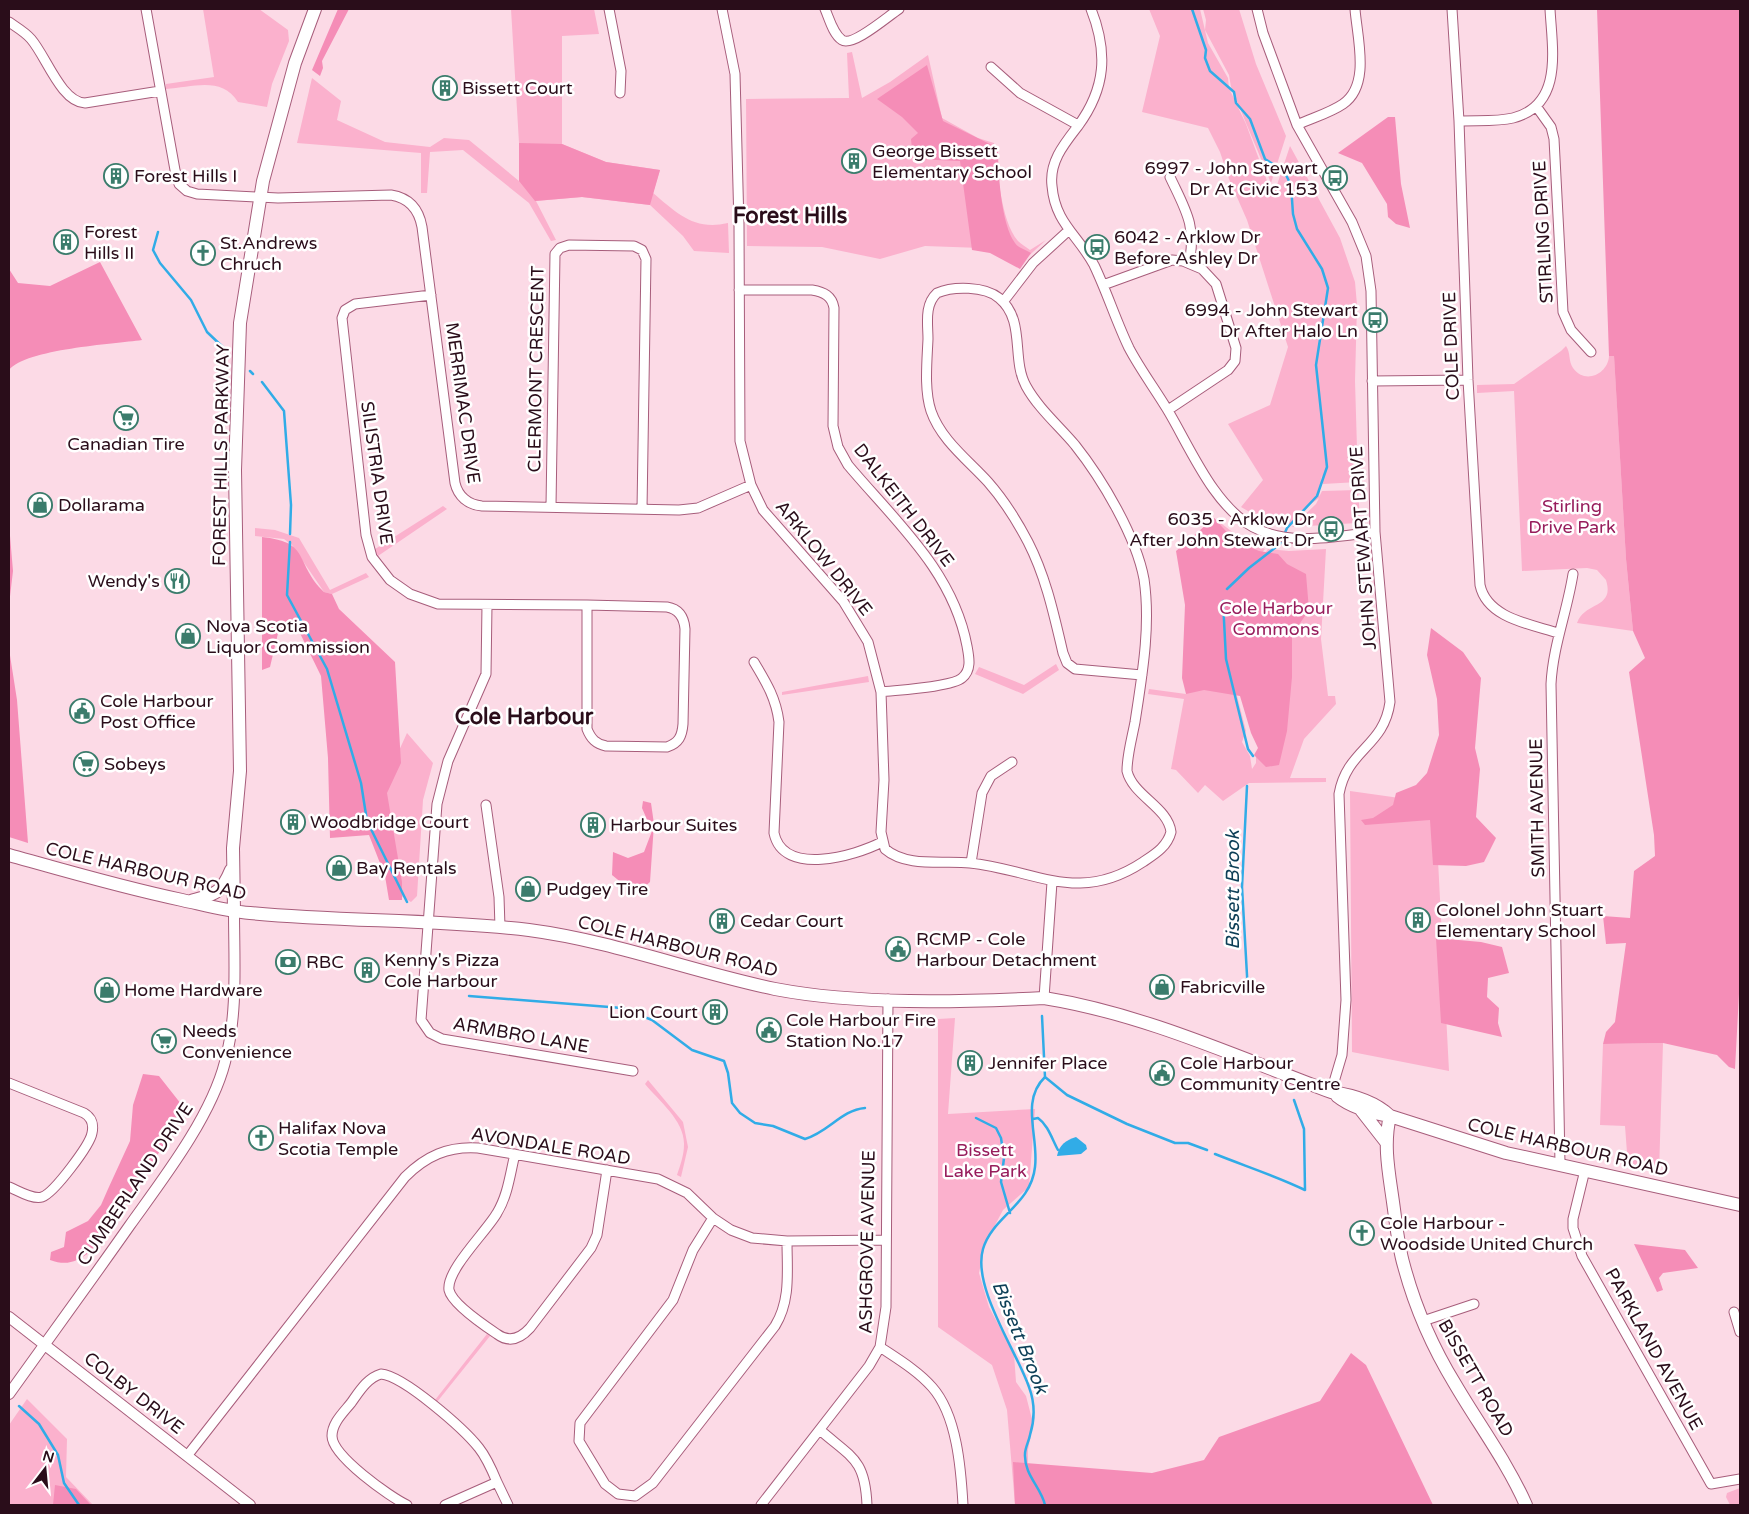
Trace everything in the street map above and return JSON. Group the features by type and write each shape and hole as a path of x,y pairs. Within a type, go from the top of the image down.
{"main road":[{"name":"FOREST HILLS PARKWAY","path":"234,911 233,866 240,771 235,470 240,323 259,197 295,63 315,9"},
{"name":"COLE HARBOUR ROAD","path":"9,856 141,891 234,911 334,919 429,922 500,927 554,934 773,988 842,997 888,999 1044,998 1098,1007 1136,1019 1331,1092 1347,1094 1379,1106 1390,1116"},
{"path":"190,902 215,895 223,888 233,866"},
{"name":"COLE HARBOUR ROAD","path":"1331,1092 1345,1102 1357,1107 1470,1143 1740,1205"},
{"path":"1357,1107 1371,1121 1386,1142"},
{"name":"BISSETT ROAD","path":"1390,1116 1386,1142 1403,1264 1423,1321 1454,1383 1501,1457 1526,1505"}],"street":[{"name":"MERRIMAC DRIVE","path":"146,9 179,184 190,193 259,197 391,195 405,199 415,208 421,220 457,491 468,502 478,506 679,510 698,508 751,485"},
{"path":"609,9 621,71 620,93"},
{"name":"ARKLOW DRIVE","path":"722,9 735,74 740,442 751,485 763,510 843,602 868,642 881,692 884,751 882,842"},
{"path":"825,9 836,33 842,40 848,41 857,38 898,9"},
{"path":"1090,9 1100,42 1102,73 1097,92 1078,126 1065,140 1053,165 1051,185 1059,216 1093,263 1129,348 1222,500 1245,522 1268,533 1286,538 1308,539 1375,532"},
{"name":"JOHN STEWART DRIVE","path":"1257,9 1263,33 1297,125 1352,222 1366,256 1371,291 1375,532 1390,702 1384,726 1348,766 1343,775 1339,794 1346,1000 1342,1055 1331,1092"},
{"path":"1297,125 1339,107 1353,94 1360,72 1354,9"},
{"name":"COLE DRIVE","path":"1452,9 1459,121 1468,380 1481,588 1489,604 1497,611 1558,633"},
{"path":"1459,121 1513,118 1536,106 1544,97 1552,79 1553,58 1550,9"},
{"path":"9,22 31,40 66,94 74,101 85,103 160,91"},
{"path":"990,67 1020,93 1078,126"},
{"name":"STIRLING DRIVE","path":"1536,106 1551,127 1554,139 1563,312 1571,330 1591,352"},
{"path":"1170,177 1191,223 1193,245 1189,263"},
{"path":"1003,302 1033,263 1068,231"},
{"name":"CLERMONT CRESCENT","path":"551,506 554,258 558,250 566,246 624,246 638,247 646,257 642,508"},
{"path":"1103,285 1168,261 1178,260 1205,271 1216,284 1236,348 1236,357 1228,370 1168,410"},
{"name":"DALKEITH DRIVE","path":"739,290 812,290 822,292 830,297 834,308 833,426 838,447 848,465 931,562 945,584 958,612 968,654 969,667 963,677 950,684 881,692"},
{"path":"754,662 774,695 778,709 774,833 780,848 794,857 832,859 860,853 882,842 890,853 910,860 971,863 1052,882 1098,881 1120,875 1163,848 1171,832 1168,822 1132,783 1127,771 1142,675 1146,631 1144,581 1141,566 1118,514 1098,479 1076,446 1037,402 1025,384 1019,366 1011,314 1003,302 993,294 976,290 940,292 932,298 928,314 928,392 931,410 943,432 1001,498 1027,540 1044,580 1062,653 1067,663 1078,669 1142,675"},
{"name":"SILISTRIA DRIVE","path":"432,295 355,304 345,310 342,318 366,535 372,557 390,580 410,594 438,604 587,605 667,607 681,615 685,628 683,724 682,735 675,743 660,748 606,746 598,743 589,735 587,729 587,605"},
{"path":"1372,382 1468,380"},
{"name":"SMITH AVENUE","path":"1560,1164 1551,684 1558,633 1567,608 1573,574"},
{"path":"429,922 439,793 448,760 486,674 487,604"},
{"path":"971,863 982,793 991,776 1012,762"},
{"path":"486,805 499,897 500,927"},
{"path":"1044,998 1052,882"},
{"name":"CUMBERLAND DRIVE","path":"45,1345 176,1158 216,1087 225,1062 235,1009 234,911"},
{"name":"ARMBRO LANE","path":"429,922 421,1013 423,1024 433,1035 633,1071"},
{"name":"ASHGROVE AVENUE","path":"761,1505 869,1366 880,1347 885,1315 888,999"},
{"path":"9,1083 84,1113 91,1120 93,1131 90,1140 62,1179 46,1195 36,1198 9,1187"},
{"name":"AVONDALE ROAD","path":"187,1456 414,1169 433,1155 454,1148 478,1148 658,1180 675,1186 693,1197 714,1218 731,1230 747,1237 788,1241 885,1240"},
{"path":"515,1154 502,1203 454,1272 449,1286 451,1296 459,1305 497,1335 507,1339 518,1338 530,1328 591,1248 597,1235 608,1170"},
{"name":"PARKLAND AVENUE","path":"1585,1170 1573,1219 1579,1249 1711,1484 1740,1479"},
{"path":"714,1218 693,1250 673,1300 580,1423 579,1440 605,1484 618,1494 635,1496 649,1487 775,1326 783,1311 787,1291 788,1241"},
{"path":"1423,1321 1474,1304"},
{"path":"1734,1312 1740,1332"},
{"name":"COLBY DRIVE","path":"9,1316 250,1505"},
{"path":"9,1394 45,1345"},
{"path":"880,1347 926,1380 943,1402 950,1421 959,1460 963,1505"},
{"path":"407,1505 387,1494 342,1457 333,1442 333,1429 338,1420 363,1387 377,1376 389,1376 406,1385 463,1431 483,1454 508,1505"},
{"path":"820,1430 856,1461 862,1470 866,1482 867,1505"},
{"path":"444,1505 497,1482"}],"green space":[{"path":"203,9 259,9 288,30 289,41 272,84 267,107 238,102 224,89 215,86 196,85 166,89 166,84 214,77"},
{"path":"338,9 349,9 322,61 323,68 320,76 312,70"},
{"path":"511,9 594,9 599,34 562,36 562,144 606,162 660,170 653,193 678,213 696,222 705,225 728,223 729,253 694,251 683,236 650,205 582,197 536,201 556,240 551,241 529,203 463,150 430,152 427,193 421,193 421,153 297,143 312,78 341,101 337,120 385,142 430,147 444,138 469,140 519,181 519,143"},
{"path":"1149,9 1200,9 1208,43 1228,78 1229,88 1246,124 1273,197 1290,146 1340,238 1355,282 1357,305 1355,381 1358,482 1323,484 1322,475 1319,497 1322,491 1358,490 1360,518 1357,523 1292,527 1316,504 1319,498 1304,509 1290,526 1265,521 1241,507 1263,480 1228,424 1270,405 1288,347 1247,220 1229,179 1220,152 1208,128 1142,112 1160,36"},
{"path":"1203,9 1239,9 1256,64 1286,136 1271,183 1231,87 1229,75 1205,30 1206,20"},
{"path":"1597,9 1740,9 1740,975 1735,1069 1729,1067 1717,1055 1663,1043 1603,1044 1606,1032 1615,1022 1626,943 1606,944 1603,916 1630,918 1634,871 1655,856 1654,835 1629,672 1645,658 1633,631 1626,559 1614,356 1609,356"},
{"path":"852,52 862,98 890,82 928,55 942,118 978,138 994,143 1001,194 1012,232 1018,241 1030,250 1046,240 1021,263 981,248 925,246 880,259 822,247 747,246 746,99 849,98 847,53"},
{"path":"927,65 943,121 998,148 1000,184 1006,224 1016,245 1031,253 1020,269 990,253 972,250 960,161 913,159 911,139 918,133 902,117 877,99"},
{"path":"1388,117 1395,117 1401,184 1410,228 1396,224 1388,217 1387,204 1362,163 1338,153"},
{"path":"519,143 562,144 606,162 660,170 650,205 582,197 535,201 519,181"},
{"path":"100,262 142,340 51,352 18,363 9,370 9,269 18,283 50,286"},
{"name":"Stirling Drive Park","path":"1566,346 1573,368 1584,376 1595,375 1600,372 1605,368 1609,356 1614,355 1626,559 1633,631 1577,623 1586,611 1603,601 1606,596 1608,589 1606,580 1597,570 1587,568 1522,571 1514,391 1477,393 1477,385 1514,384"},
{"path":"443,506 447,509 375,558 372,551"},
{"name":"Cole Harbour Commons","path":"1214,518 1243,540 1265,549 1261,554 1235,688 1246,731 1242,742 1250,756 1252,769 1256,763 1256,755 1259,752 1265,553 1268,549 1289,551 1326,549 1321,639 1328,696 1335,696 1336,704 1304,739 1290,778 1326,778 1326,782 1249,783 1223,801 1205,785 1198,793 1176,770 1171,769 1184,699 1148,694 1149,689 1186,694 1189,648 1181,548"},
{"path":"1214,518 1234,540 1259,551 1278,554 1287,564 1306,574 1309,610 1292,635 1292,677 1287,731 1279,765 1266,767 1254,755 1258,748 1251,733 1240,696 1204,690 1186,694 1182,678 1185,605 1176,551"},
{"path":"9,524 13,571 9,605"},
{"path":"255,528 275,530 299,538 330,590 366,573 369,577 332,594 324,592 292,545 284,539 255,536"},
{"path":"262,537 277,539 294,547 319,587 324,592 332,594 339,609 395,662 401,763 387,793 402,882 402,900 389,900 385,876 369,835 330,838 328,758 321,676 296,625 279,629 270,667 262,670"},
{"path":"1431,628 1463,652 1481,678 1475,748 1480,769 1476,817 1496,838 1484,862 1466,866 1433,865 1430,820 1365,825 1361,820 1373,818 1393,805 1396,793 1416,785 1427,773 1439,735 1437,699 1427,655"},
{"path":"9,649 17,700 28,843 9,837"},
{"path":"1056,664 1059,670 1023,694 975,674 979,667 1024,685"},
{"path":"868,676 869,682 782,695 782,692"},
{"path":"407,733 433,763 423,800 417,896 411,902 401,896 367,821"},
{"path":"1350,791 1435,803 1449,1071 1352,1052"},
{"path":"643,801 651,803 654,824 650,882 642,889 623,884 612,875 613,852 628,858 644,852 652,831 642,808"},
{"path":"1436,938 1481,942 1502,947 1509,973 1488,978 1487,997 1499,1008 1498,1023 1502,1037 1441,1023"},
{"name":"Bissett Lake Park","path":"955,1018 948,1114 1035,1109 1029,1187 1003,1210 985,1244 979,1273 989,1307 1014,1354 1016,1382 1026,1396 1033,1423 1028,1450 1028,1468 1015,1505 1007,1410 992,1365 938,1327 938,1019"},
{"path":"1663,1043 1659,1172 1628,1166 1625,1126 1600,1125 1603,1044"},
{"path":"143,1074 159,1076 185,1109 183,1118 90,1252 66,1263 50,1260 51,1252 64,1247 66,1232 88,1221 101,1205 130,1141 133,1105"},
{"path":"648,1080 683,1122 688,1147 681,1177 677,1175 682,1160 683,1136 676,1120 645,1084"},
{"path":"1634,1244 1685,1250 1698,1268 1663,1273 1659,1278 1663,1290 1657,1292"},
{"path":"487,1334 490,1336 437,1402 435,1400"},
{"path":"1351,1353 1366,1365 1433,1505 1015,1505 1013,1462 1152,1473 1204,1460 1219,1437 1320,1401"},
{"path":"27,1399 67,1439 66,1477 93,1505 9,1505 9,1425"},
{"path":"55,1485 76,1489 91,1505 53,1505"},
{"path":"1740,1488 1740,1505 1730,1505 1726,1497 1727,1493"}],"water":[{"path":"1076,1137 1086,1145 1087,1149 1081,1154 1057,1156 1059,1149 1064,1144"}],"waterway":[{"name":"Bissett Brook","path":"1192,9 1206,50 1205,58 1210,71 1234,92 1236,103 1250,119 1265,159 1284,171 1291,185 1293,214 1297,229 1322,269 1328,288 1316,365 1327,467 1317,496 1287,528 1280,544 1249,568 1227,589"},
{"path":"158,232 153,250 160,263 191,300 207,332 227,351"},
{"path":"250,371 253,374"},
{"path":"262,382 284,411 291,505 290,534"},
{"path":"290,542 287,595 327,669 361,783 367,821 407,902"},
{"name":"Bissett Brook","path":"1223,601 1226,659 1248,749 1253,756"},
{"name":"Bissett Brook","path":"1247,786 1242,887 1248,993"},
{"path":"469,996 622,1008 652,1020 692,1050 724,1061 728,1073 732,1103 740,1113 755,1123 773,1126 805,1139 849,1113 865,1108"},
{"path":"1042,1016 1045,1077"},
{"path":"1045,1505 1025,1461 1025,1452 1032,1429 1033,1405 1031,1393 989,1300 981,1264 983,1249 994,1228 1019,1201 1032,1180 1036,1156 1032,1120 1033,1097 1045,1077 1067,1095 1127,1124 1175,1143 1188,1143 1207,1150"},
{"name":"Bissett Brook","path":"1215,1154 1305,1190 1304,1129 1294,1100"},
{"path":"976,1118 996,1128 1001,1138 1004,1158 1001,1182 1010,1213"},
{"path":"1033,1119 1038,1118 1044,1124 1058,1150"},
{"path":"19,1406 39,1424 58,1455 64,1483 79,1505"}],"place":[{"name":"Bissett Court","path":"445,88"},
{"name":"George Bissett Elementary School","path":"854,161"},
{"name":"Forest Hills I","path":"116,176"},
{"name":"6997 - John Stewart Dr At Civic 153","path":"1335,178"},
{"name":"Forest Hills II","path":"66,242"},
{"name":"6042 - Arklow Dr Before Ashley Dr","path":"1097,247"},
{"name":"St.Andrews Chruch","path":"203,253"},
{"name":"6994 - John Stewart Dr After Halo Ln","path":"1375,320"},
{"name":"Canadian Tire","path":"126,418"},
{"name":"Dollarama","path":"40,505"},
{"name":"6035 - Arklow Dr After John Stewart Dr","path":"1331,529"},
{"name":"Wendy's","path":"177,581"},
{"name":"Nova Scotia Liquor Commission","path":"188,636"},
{"name":"Cole Harbour Post Office","path":"82,711"},
{"name":"Sobeys","path":"86,764"},
{"name":"Woodbridge Court","path":"293,822"},
{"name":"Harbour Suites","path":"593,825"},
{"name":"Bay Rentals","path":"339,868"},
{"name":"Pudgey Tire","path":"528,889"},
{"name":"Colonel John Stuart Elementary School","path":"1418,920"},
{"name":"Cedar Court","path":"722,921"},
{"name":"RCMP - Cole Harbour Detachment","path":"898,949"},
{"name":"RBC","path":"288,962"},
{"name":"Kenny's Pizza Cole Harbour","path":"367,970"},
{"name":"Fabricville","path":"1162,987"},
{"name":"Home Hardware","path":"107,990"},
{"name":"Lion Court","path":"715,1012"},
{"name":"Cole Harbour Fire Station No.17","path":"769,1030"},
{"name":"Needs Convenience","path":"164,1041"},
{"name":"Jennifer Place","path":"970,1063"},
{"name":"Cole Harbour Community Centre","path":"1162,1073"},
{"name":"Halifax Nova Scotia Temple","path":"261,1138"},
{"name":"Cole Harbour - Woodside United Church","path":"1362,1233"}],"district":[{"name":"Forest Hills","path":"790,215"},
{"name":"Cole Harbour","path":"524,716"}]}
